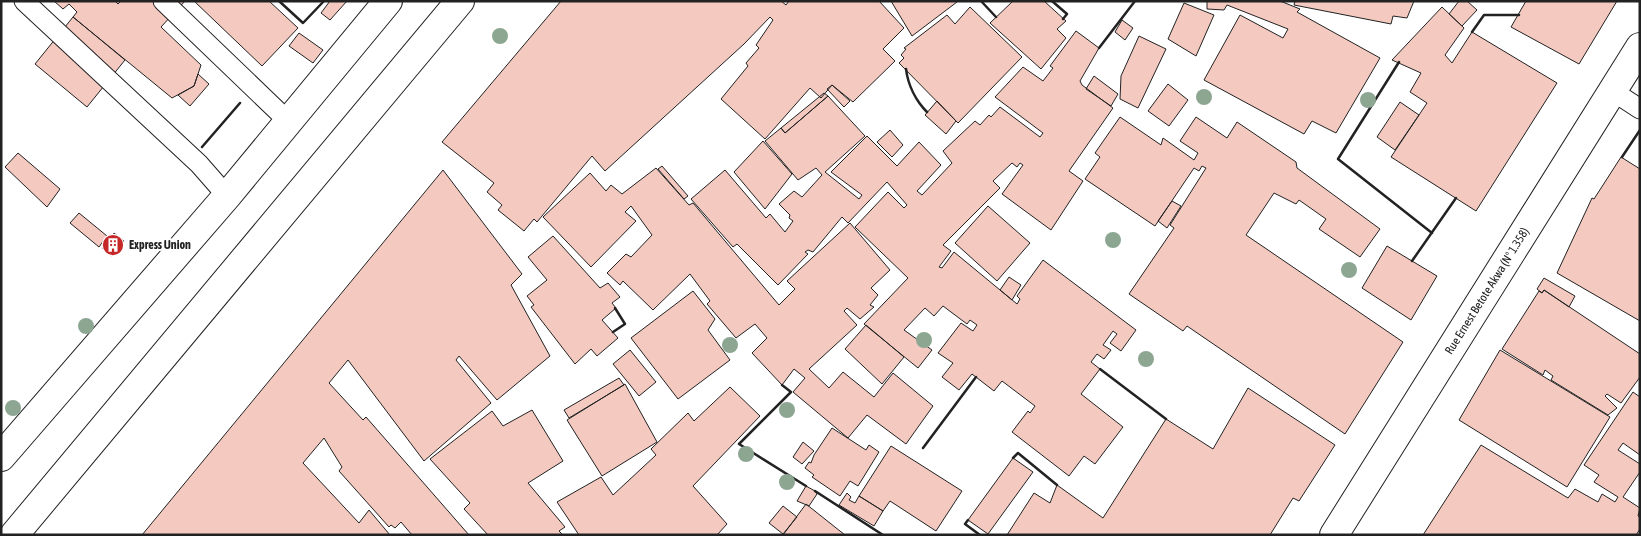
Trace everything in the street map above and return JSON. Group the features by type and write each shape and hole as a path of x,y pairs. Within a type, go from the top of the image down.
{"main road":[{"path":"1,458 227,196 388,1"},
{"path":"14,535 460,1"},
{"name":"Rue Ernest Betote Akwa (N° 1.358)","path":"1334,535 1640,48"}],"lane":[{"path":"24,1 192,157 227,196"},
{"path":"163,1 288,120"},
{"path":"1614,92 1640,109"}],"building":[{"path":"54,1 115,1 118,4 121,1 185,1 161,27 201,65 194,86 172,98 73,17 77,12 69,4 63,9"},
{"path":"194,1 269,1 298,28 262,66"},
{"path":"330,1 347,1 330,20 321,13"},
{"path":"561,1 781,1 786,5 789,1 879,1 904,28 883,49 895,61 853,102 832,85 821,98 810,88 765,139 721,99 748,66 746,63 759,48 756,45 773,20 770,17 744,44 605,171 592,156 537,222 534,219 524,231 498,210 502,205 487,192 494,183 442,142"},
{"path":"891,1 957,1 957,2 912,36"},
{"path":"1013,1 1044,1 1066,21 1057,29 1066,38 1041,69 990,23"},
{"path":"1207,1 1280,1 1300,9 1297,12 1380,58 1336,133 1312,121 1304,134 1204,80 1240,15 1283,38 1288,29 1227,5 1224,10 1207,9"},
{"path":"1295,1 1414,1 1407,18 1393,16 1391,24 1294,5"},
{"path":"1459,1 1467,1 1477,10 1462,26 1449,14"},
{"path":"1526,1 1617,1 1579,64 1511,27"},
{"path":"1184,3 1214,15 1196,56 1168,39"},
{"path":"970,7 1022,57 958,123 899,63 904,58 901,55 906,49 904,48 947,15 955,24"},
{"path":"1442,7 1464,28 1445,55 1452,63 1472,32 1557,83 1476,211 1391,157 1427,103 1410,92 1421,73 1392,60"},
{"path":"73,17 125,60 87,107 35,64"},
{"path":"1122,20 1133,28 1125,40 1115,32"},
{"path":"1076,31 1099,48 1080,81 1082,85 1113,108 1069,171 1083,181 1051,230 1002,194 1023,165 1020,163 1017,167 1012,163 993,181 1000,188 943,245 951,251 939,267 942,268 954,252 1017,304 1020,299 1017,296 1043,260 1136,330 1121,351 1110,343 1117,334 1113,331 1103,345 1111,350 1104,359 1097,354 1091,362 1100,369 1081,394 1123,427 1095,464 1084,456 1069,476 1012,432 1028,411 1030,413 1035,406 1002,381 994,391 972,374 959,390 942,377 953,363 938,353 961,323 973,331 977,325 970,320 967,324 943,306 934,316 925,308 904,330 932,350 918,368 864,324 908,278 855,227 888,192 904,208 907,205 887,182 848,223 842,217 813,252 808,250 805,252 808,254 778,285 737,244 733,247 691,199 725,170 766,218 770,214 785,232 793,221 779,204 794,191 802,197 822,175 816,168 798,180 765,141 781,128 785,133 828,96 865,136 825,172 859,199 862,195 831,172 867,136 897,166 919,142 941,165 917,191 922,195 952,163 943,151 975,121 980,125 1000,107 1040,137 1043,133 995,97 1023,67 1043,81 1053,68 1050,66"},
{"path":"299,33 323,50 313,63 289,46"},
{"path":"1139,36 1166,49 1138,108 1120,99 1121,76"},
{"path":"198,74 209,84 190,106 178,95 194,86"},
{"path":"1094,76 1118,94 1111,106 1086,89"},
{"path":"1168,84 1188,100 1169,126 1148,111"},
{"path":"832,85 850,101 844,107 827,89"},
{"path":"824,93 828,96 785,133 781,128"},
{"path":"937,101 956,121 946,134 925,115"},
{"path":"1400,102 1419,115 1395,150 1377,137"},
{"path":"1120,117 1161,145 1163,138 1194,160 1198,153 1180,141 1196,117 1227,138 1237,122 1296,162 1297,168 1380,229 1360,257 1319,229 1326,219 1299,200 1296,204 1274,193 1246,235 1403,342 1345,434 1187,326 1183,331 1129,294 1174,228 1170,225 1206,168 1202,166 1199,171 1194,168 1155,226 1085,179 1100,157 1095,153"},
{"path":"890,130 903,145 892,157 877,142"},
{"path":"763,141 792,174 765,209 734,172"},
{"path":"18,153 60,189 47,207 5,167"},
{"path":"1621,157 1640,169 1640,321 1557,273 1592,198 1594,199"},
{"path":"662,166 688,196 684,199 658,169"},
{"path":"656,168 689,205 693,203 779,305 795,289 787,281 850,223 890,270 871,288 878,295 870,305 874,307 860,319 847,308 844,311 857,325 809,369 829,388 843,372 874,397 893,373 933,406 906,444 867,415 848,438 793,392 805,378 794,369 782,385 752,353 767,338 755,324 736,338 707,304 710,301 690,274 653,310 623,281 620,285 607,273 626,254 631,257 652,235 631,206 625,212 636,221 591,267 543,217 590,173 606,191 611,185 622,194"},
{"path":"443,170 522,274 511,285 550,356 497,400 459,356 456,360 491,403 424,461 348,360 329,383 363,420 366,417 469,535 412,535 401,522 395,528 391,525 389,527 339,471 342,467 324,438 303,463 359,523 369,510 390,535 142,535"},
{"path":"1172,201 1181,206 1167,228 1158,221"},
{"path":"988,206 1030,243 997,281 955,243"},
{"path":"79,213 107,236 99,247 70,223"},
{"name":"Express Union","path":"114,233 124,241 112,256 102,248"},
{"path":"553,236 600,288 608,283 620,297 612,303 616,308 602,320 618,338 597,356 591,349 575,364 531,307 534,305 527,296 547,280 528,257"},
{"path":"1387,246 1437,276 1411,320 1362,288"},
{"path":"1009,277 1021,285 1012,300 1000,290"},
{"path":"1544,278 1575,296 1569,307 1544,290 1542,293 1537,289"},
{"path":"1544,290 1640,354 1640,377 1621,403 1607,394 1605,396 1617,408 1608,415 1551,380 1553,376 1545,370 1543,375 1502,349 1539,291 1542,293"},
{"path":"693,291 715,319 708,330 730,360 678,399 631,338"},
{"path":"866,325 904,357 882,384 845,349"},
{"path":"630,350 656,382 639,396 613,364"},
{"path":"1500,350 1610,417 1567,487 1459,420"},
{"path":"619,378 624,385 569,418 564,410"},
{"path":"625,384 657,442 602,476 567,420"},
{"path":"730,387 760,416 693,486 727,524 717,535 579,535 557,502 601,477 613,495 656,455 651,449 688,413 694,421"},
{"path":"1248,388 1335,445 1299,501 1293,498 1270,535 1007,535 1034,493 1050,503 1057,485 1103,518 1166,419 1213,449"},
{"path":"1633,392 1640,397 1640,455 1623,443 1618,450 1640,464 1640,472 1623,497 1640,508 1638,516 1640,517 1640,529 1636,535 1423,535 1481,445 1568,498 1575,489 1598,502 1602,494 1615,502 1618,497 1594,482 1599,475 1584,465"},
{"path":"532,410 563,461 528,483 565,527 559,531 563,535 488,535 464,509 470,503 430,459 492,411 503,426"},
{"path":"832,428 866,450 869,445 879,452 858,486 850,481 840,496 812,477 814,475 805,468 809,462 811,463 814,455"},
{"path":"803,442 814,451 802,464 793,457"},
{"path":"891,446 962,491 936,531 890,501 883,511 859,496"},
{"path":"1013,458 1033,472 988,534 968,520"},
{"path":"806,486 817,494 809,506 797,501"},
{"path":"847,493 851,497 849,500 855,503 859,496 883,511 874,526 839,505"},
{"path":"806,504 845,535 783,535"},
{"path":"783,506 797,517 783,534 769,523"}],"wall":[{"path":"279,1 303,23 324,1"},
{"path":"981,1 996,17"},
{"path":"1052,1 1067,14 1063,19"},
{"path":"1099,48 1135,1"},
{"path":"1472,32 1484,15 1519,15"},
{"path":"1399,62 1338,159 1432,233"},
{"path":"906,69 913,92 927,112"},
{"path":"202,147 240,103"},
{"path":"1622,157 1640,130"},
{"path":"1412,261 1456,198"},
{"path":"613,332 625,324 615,308"},
{"path":"1100,369 1166,419"},
{"path":"923,448 976,377"},
{"path":"782,385 791,392 739,444 806,486"},
{"path":"1013,458 1018,453 1057,485"},
{"path":"815,491 883,535"},
{"path":"968,520 965,524 980,535"}],"place":[{"name":"Express Union","path":"113,245"}]}
